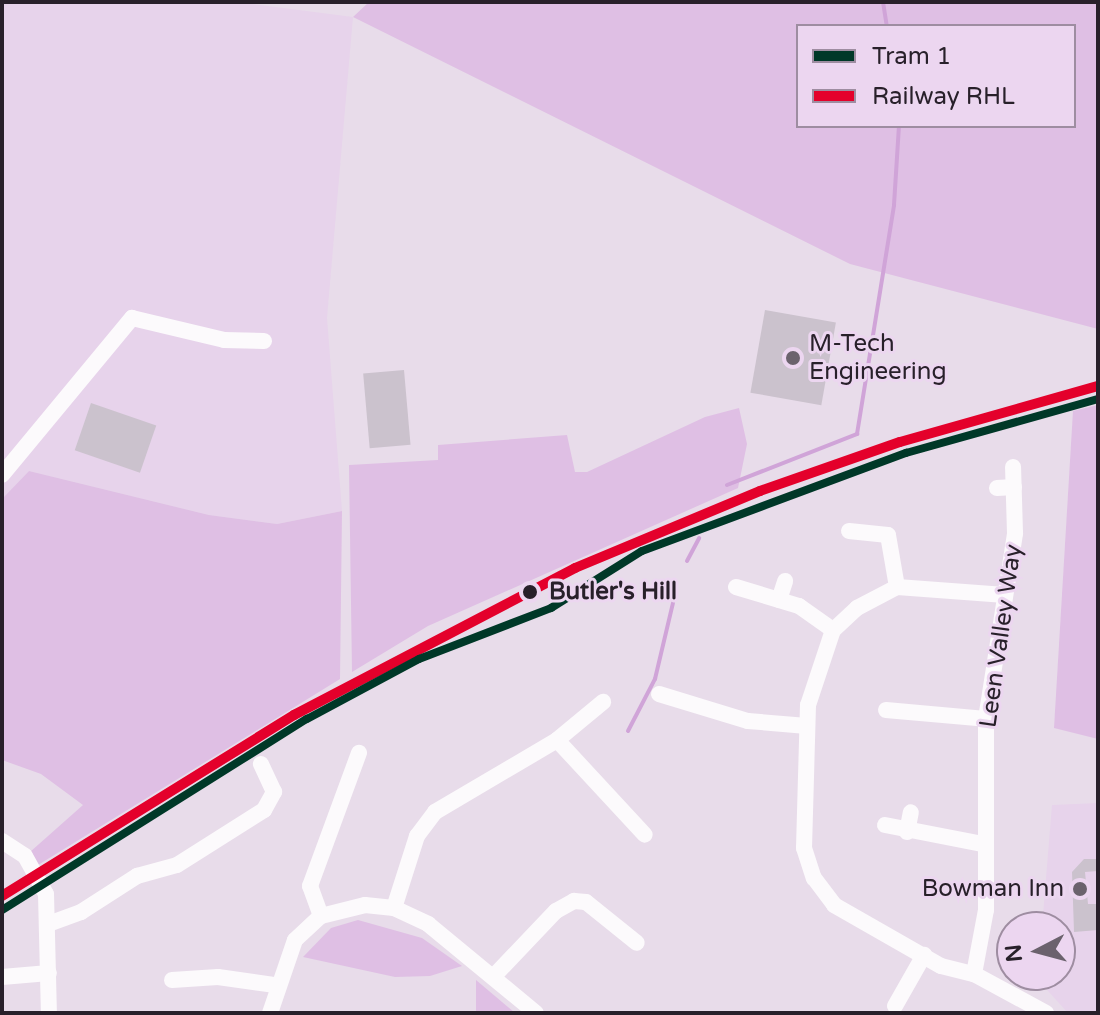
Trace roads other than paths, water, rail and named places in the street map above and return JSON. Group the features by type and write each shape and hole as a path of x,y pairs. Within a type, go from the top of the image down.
{"street":[{"path":"2,475 132,318 207,337 264,341"},
{"name":"Leen Valley Way","path":"974,974 986,910 983,844 989,784 986,719 1005,595 1005,488 1013,467"},
{"path":"849,531 888,535 897,587"},
{"path":"779,600 785,581"},
{"path":"736,587 779,600 833,630"},
{"path":"1005,595 897,587 857,608 833,630 816,668 807,726 804,848 814,878 834,905 924,955 974,974 1046,1013"},
{"path":"659,694 748,721 807,726"},
{"path":"394,908 426,821 557,740 603,702"},
{"path":"886,710 986,719"},
{"path":"557,740 645,835"},
{"path":"321,916 310,886 359,753"},
{"path":"51,923 81,912 137,876 177,865 253,817 270,804 278,777 261,764"},
{"path":"907,832 911,812"},
{"path":"885,825 907,832 983,844"},
{"path":"2,841 32,867 51,923 49,1013"},
{"path":"494,976 556,911 574,901 586,902 637,943"},
{"path":"270,1013 275,985 295,940 321,916 365,905 394,908 449,937 536,1013"},
{"path":"895,1006 924,955"},
{"path":"2,977 49,973"},
{"path":"172,980 218,977 275,985"}],"waterway":[{"path":"883,2 887,24"},
{"path":"727,485 857,434 894,205 899,128"},
{"path":"687,561 699,538"},
{"path":"628,731 655,679 673,603"}],"tram line":[{"name":"1","path":"2,910 307,719 419,659 551,608 642,551 906,453 1098,399"}],"rail line":[{"name":"RHL","path":"2,896 294,715 575,568 760,491 900,442 1098,386"}],"place":[{"name":"M-Tech Engineering","path":"793,358"},
{"name":"Butler's Hill","path":"530,592"},
{"name":"Bowman Inn","path":"1080,889"}]}
